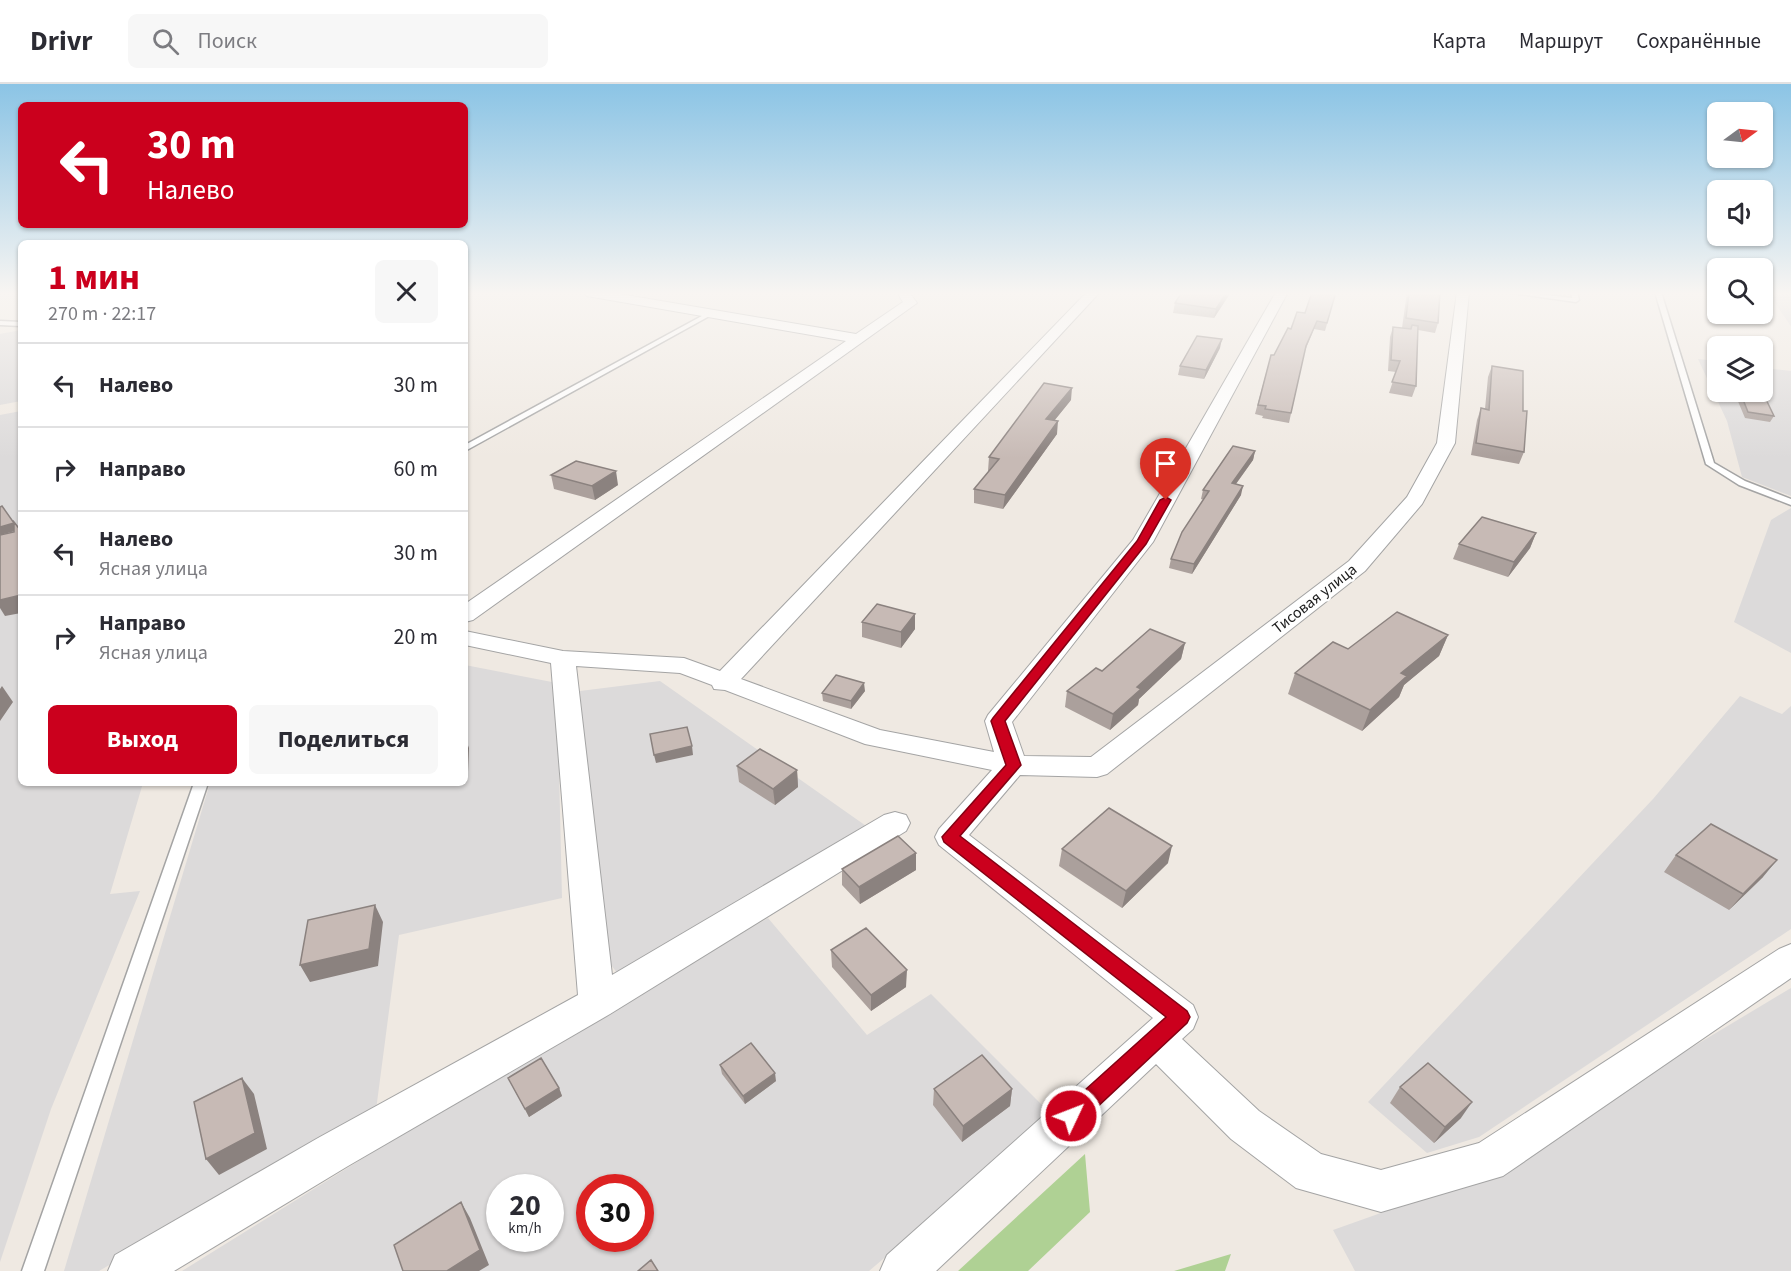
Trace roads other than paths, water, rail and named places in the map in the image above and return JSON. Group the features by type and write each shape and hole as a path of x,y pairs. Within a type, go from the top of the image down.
{"street":[{"path":"468,613 846,347"},
{"path":"723,683 1041,347"},
{"path":"903,1271 1180,1017 950,837 1013,765 998,721 1142,542 1251,347"},
{"name":"Тисовая улица","path":"468,639 563,658 684,666 723,683 875,738 1013,765 1097,767 1357,566 1415,500 1446,443 1457,347"},
{"path":"563,658 597,1003"},
{"path":"131,1271 333,1152 597,1003 895,823"},
{"path":"1156,1039 1245,1125 1311,1173 1381,1191 1488,1161 1791,959"}],"lane":[{"path":"468,446 648,347"},
{"path":"1675,347 1710,464 1742,483 1791,501"},
{"path":"33,1271 200,786"}]}
